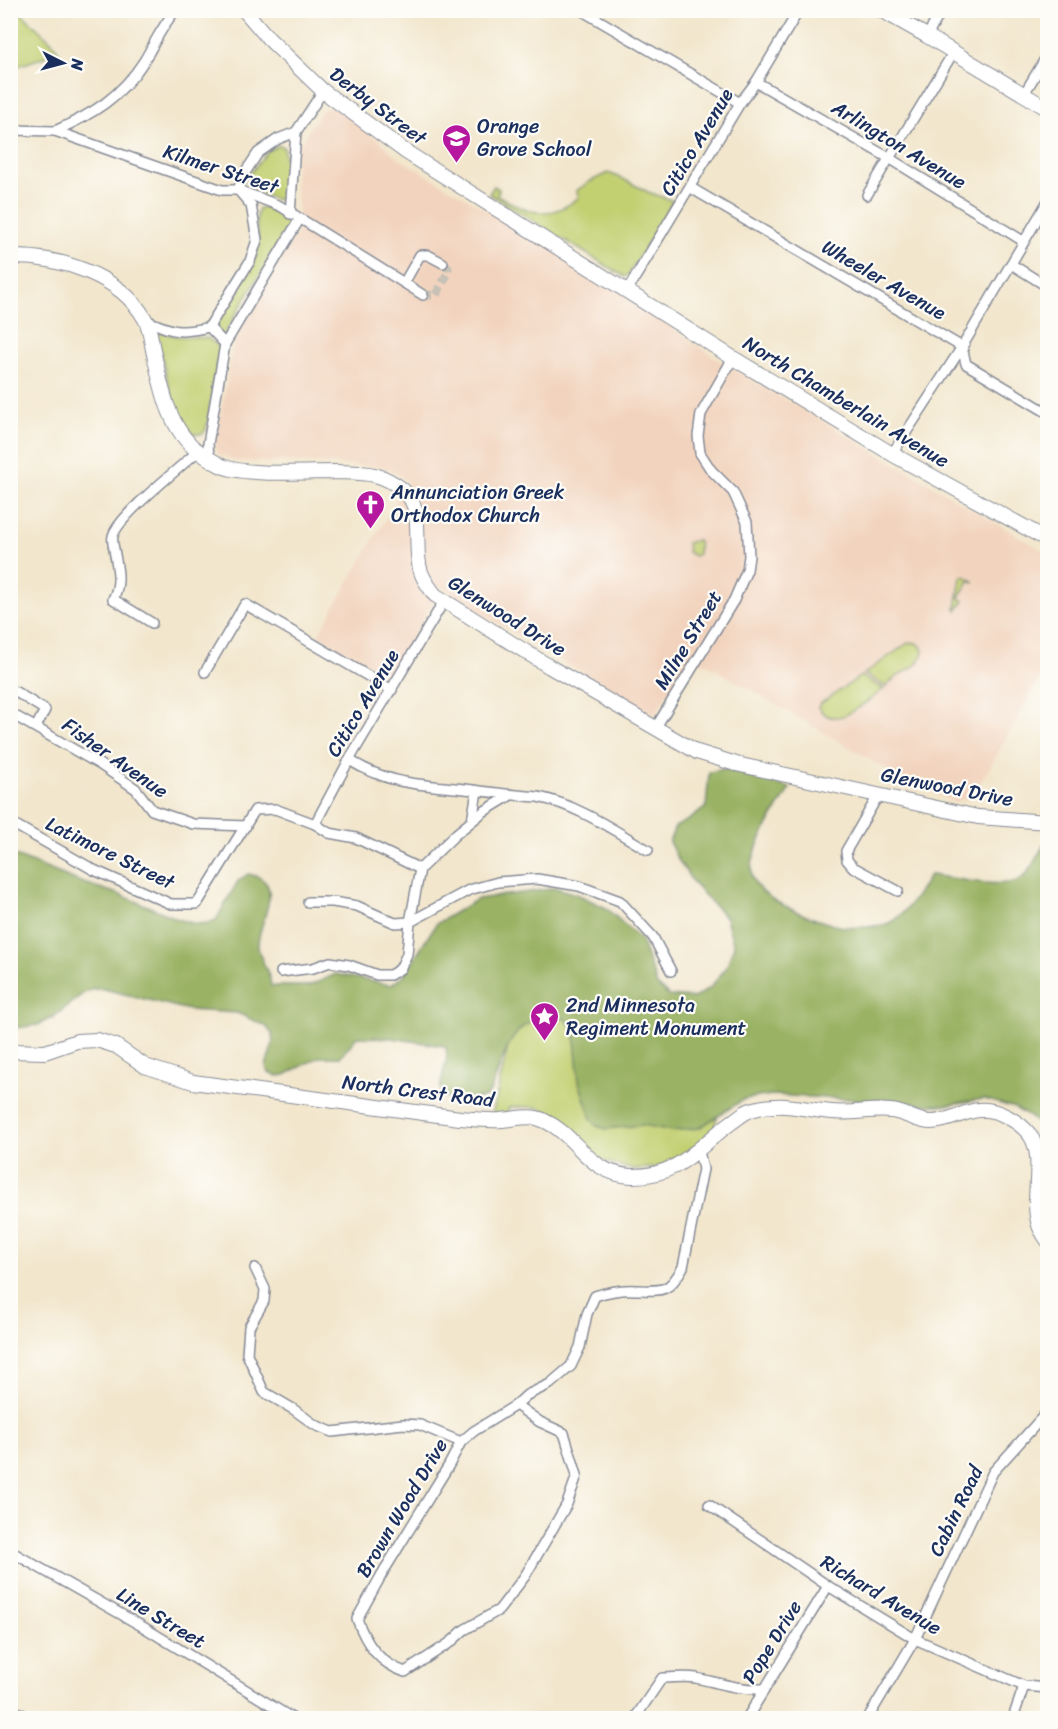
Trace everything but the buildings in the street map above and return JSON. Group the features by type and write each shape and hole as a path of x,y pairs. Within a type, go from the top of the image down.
{"street":[{"path":"55,131 78,121 112,99 144,61 160,31 176,10"},
{"name":"Derby Street","path":"244,10 269,39 323,91 406,152 627,291"},
{"path":"581,10 740,103"},
{"name":"Citico Avenue","path":"627,291 799,10"},
{"path":"881,10 1047,109"},
{"path":"927,36 942,10"},
{"path":"867,195 953,53"},
{"path":"1024,94 1047,54"},
{"name":"Arlington Avenue","path":"756,82 889,158 1023,241"},
{"path":"290,214 296,132 323,91"},
{"name":"Kilmer Street","path":"10,130 55,131 222,190 238,190 280,206 423,296"},
{"path":"146,320 170,331 190,332 209,327 250,261 257,240 251,205 238,190 244,174 258,153 296,132"},
{"name":"Wheeler Avenue","path":"690,188 962,347 966,364 1047,413"},
{"path":"892,454 962,347 1047,201"},
{"path":"152,624 113,599 119,577 112,538 116,529 131,511 203,454 208,444 225,344 299,220"},
{"path":"404,283 420,255 428,255 443,263"},
{"name":"Glenwood Drive","path":"10,257 63,264 103,278 127,297 146,320 163,391 178,430 203,454 222,466 247,471 358,472 382,476 406,491 417,522 420,571 428,586 444,601 550,667 697,752 736,764 978,817 1047,822"},
{"path":"1011,264 1047,287"},
{"name":"North Chamberlain Avenue","path":"627,291 892,454 1047,540"},
{"path":"209,327 225,344"},
{"name":"Milne Street","path":"656,727 734,600 747,570 749,556 747,522 733,492 711,470 700,453 698,436 701,414 733,358"},
{"name":"Citico Avenue","path":"315,824 349,759 444,601"},
{"path":"205,672 245,604 392,690"},
{"name":"Fisher Avenue","path":"10,691 16,692 45,710 36,727"},
{"name":"Fisher Avenue","path":"10,713 99,764 136,789 152,810 194,824 246,826"},
{"path":"349,759 368,771 391,780 425,786 556,800 648,850"},
{"path":"472,821 477,791"},
{"path":"879,794 846,851 847,860 854,867 898,891"},
{"path":"281,972 313,968 330,962 350,965 377,975 390,975 400,969 407,954 410,922 420,869 456,834 511,795"},
{"path":"246,826 255,810 275,809 315,824 329,833 356,838 420,869"},
{"name":"Latimore Street","path":"10,822 94,870 171,904 197,904 246,826"},
{"path":"308,903 333,902 357,906 395,923 410,922 469,890 498,882 537,879 579,886 620,901 653,937 671,971"},
{"name":"North Crest Road","path":"10,1052 45,1052 77,1041 97,1040 116,1046 145,1066 193,1082 460,1118 501,1120 529,1117 543,1119 555,1126 589,1160 608,1171 631,1176 664,1172 679,1166 748,1111 772,1105 832,1112 892,1111 927,1122 940,1121 979,1109 1006,1116 1021,1125 1032,1138 1037,1164 1035,1206 1039,1226 1047,1241"},
{"name":"Brown Wood Drive","path":"516,1405 540,1422 564,1433 577,1475 567,1504 525,1576 500,1610 464,1630 405,1672 390,1667 365,1641 357,1619 449,1465 460,1442 516,1405 527,1395 550,1384 571,1366 580,1347 587,1314 595,1296 609,1291 663,1290 675,1281 683,1267 703,1168 699,1151"},
{"path":"255,1268 265,1289 264,1301 249,1327 247,1354 264,1392 315,1425 332,1432 381,1425 420,1425 460,1442"},
{"name":"Cabin Road","path":"868,1719 915,1640 993,1472 1047,1411"},
{"name":"Richard Avenue","path":"709,1505 828,1586 915,1640 1024,1686 1047,1688"},
{"name":"Line Street","path":"11,1554 140,1625 292,1719"},
{"name":"Pope Drive","path":"747,1719 763,1689 828,1586"},
{"path":"635,1719 662,1678 693,1677 727,1687 763,1689"},
{"path":"1013,1719 1024,1686"},
{"path":"10,1708 29,1719"}],"shaded area":[{"path":"336,108 380,141 398,158 593,272 720,361 1047,553 1047,664 990,767 970,798 954,802 898,776 691,655 655,715 456,599 441,587 390,677 318,635 407,482 401,476 383,467 235,461 218,454 215,447 234,340 297,233 296,151 323,109"}],"green space":[{"path":"19,11 53,43 59,52 12,68 10,66 10,14"},
{"path":"279,145 284,148 287,191 285,197 277,200 253,189 247,177 268,151"},
{"path":"608,173 673,201 625,277 489,194 494,186 499,189 497,195 518,206 538,212 548,212 568,205 579,197 576,191"},
{"path":"266,207 288,220 288,228 223,336 216,330 217,322 257,255 257,213 259,208"},
{"path":"159,331 174,336 207,338 218,345 220,350 206,430 202,434 194,434 186,425 174,402 157,335"},
{"path":"697,540 698,554 694,556 688,552 687,543"},
{"path":"963,575 975,582 969,581 959,597 964,601 957,610 961,577"},
{"path":"908,643 916,643 921,647 923,651 921,658 886,687 864,674"},
{"path":"861,676 884,689 851,713 842,716 833,717 825,714 818,707 820,704"},
{"path":"724,769 790,788 759,842 752,865 752,875 756,884 764,893 790,909 820,921 844,927 889,923 907,908 930,875 991,883 1014,882 1029,871 1047,840 1047,1168 1043,1132 1034,1120 1015,1108 984,1099 945,1105 927,1105 772,1095 744,1099 699,1128 672,1131 643,1125 606,1129 597,1126 591,1119 579,1082 574,1030 564,1018 542,1018 517,1032 505,1053 487,1097 461,1100 445,1097 441,1092 447,1053 445,1046 391,1038 357,1037 340,1057 319,1057 285,1075 277,1076 267,1071 266,1066 273,1043 272,1034 266,1026 237,1013 189,1010 104,989 93,989 84,993 53,1017 38,1025 16,1028 11,1023 11,854 196,924 216,920 238,881 248,874 260,878 267,885 269,894 258,946 271,986 309,986 336,974 391,985 404,975 436,924 454,913 478,899 556,888 579,895 606,908 641,940 657,985 669,996 694,998 710,988 726,968 734,946 726,918 694,884 669,842 675,827 706,807 709,772"},
{"path":"523,982 742,1005 714,1131 697,1145 659,1168 630,1169 601,1160 554,1119 551,1112 536,1107 510,1107 506,1113 492,1115"}],"tunnel":[{"path":"423,295 436,295 448,273 448,268 443,263"}],"place":[{"name":"Orange Grove School","path":"456,164"},
{"name":"Annunciation Greek Orthodox Church","path":"370,530"},
{"name":"2nd Minnesota Regiment Monument","path":"545,1042"}]}
